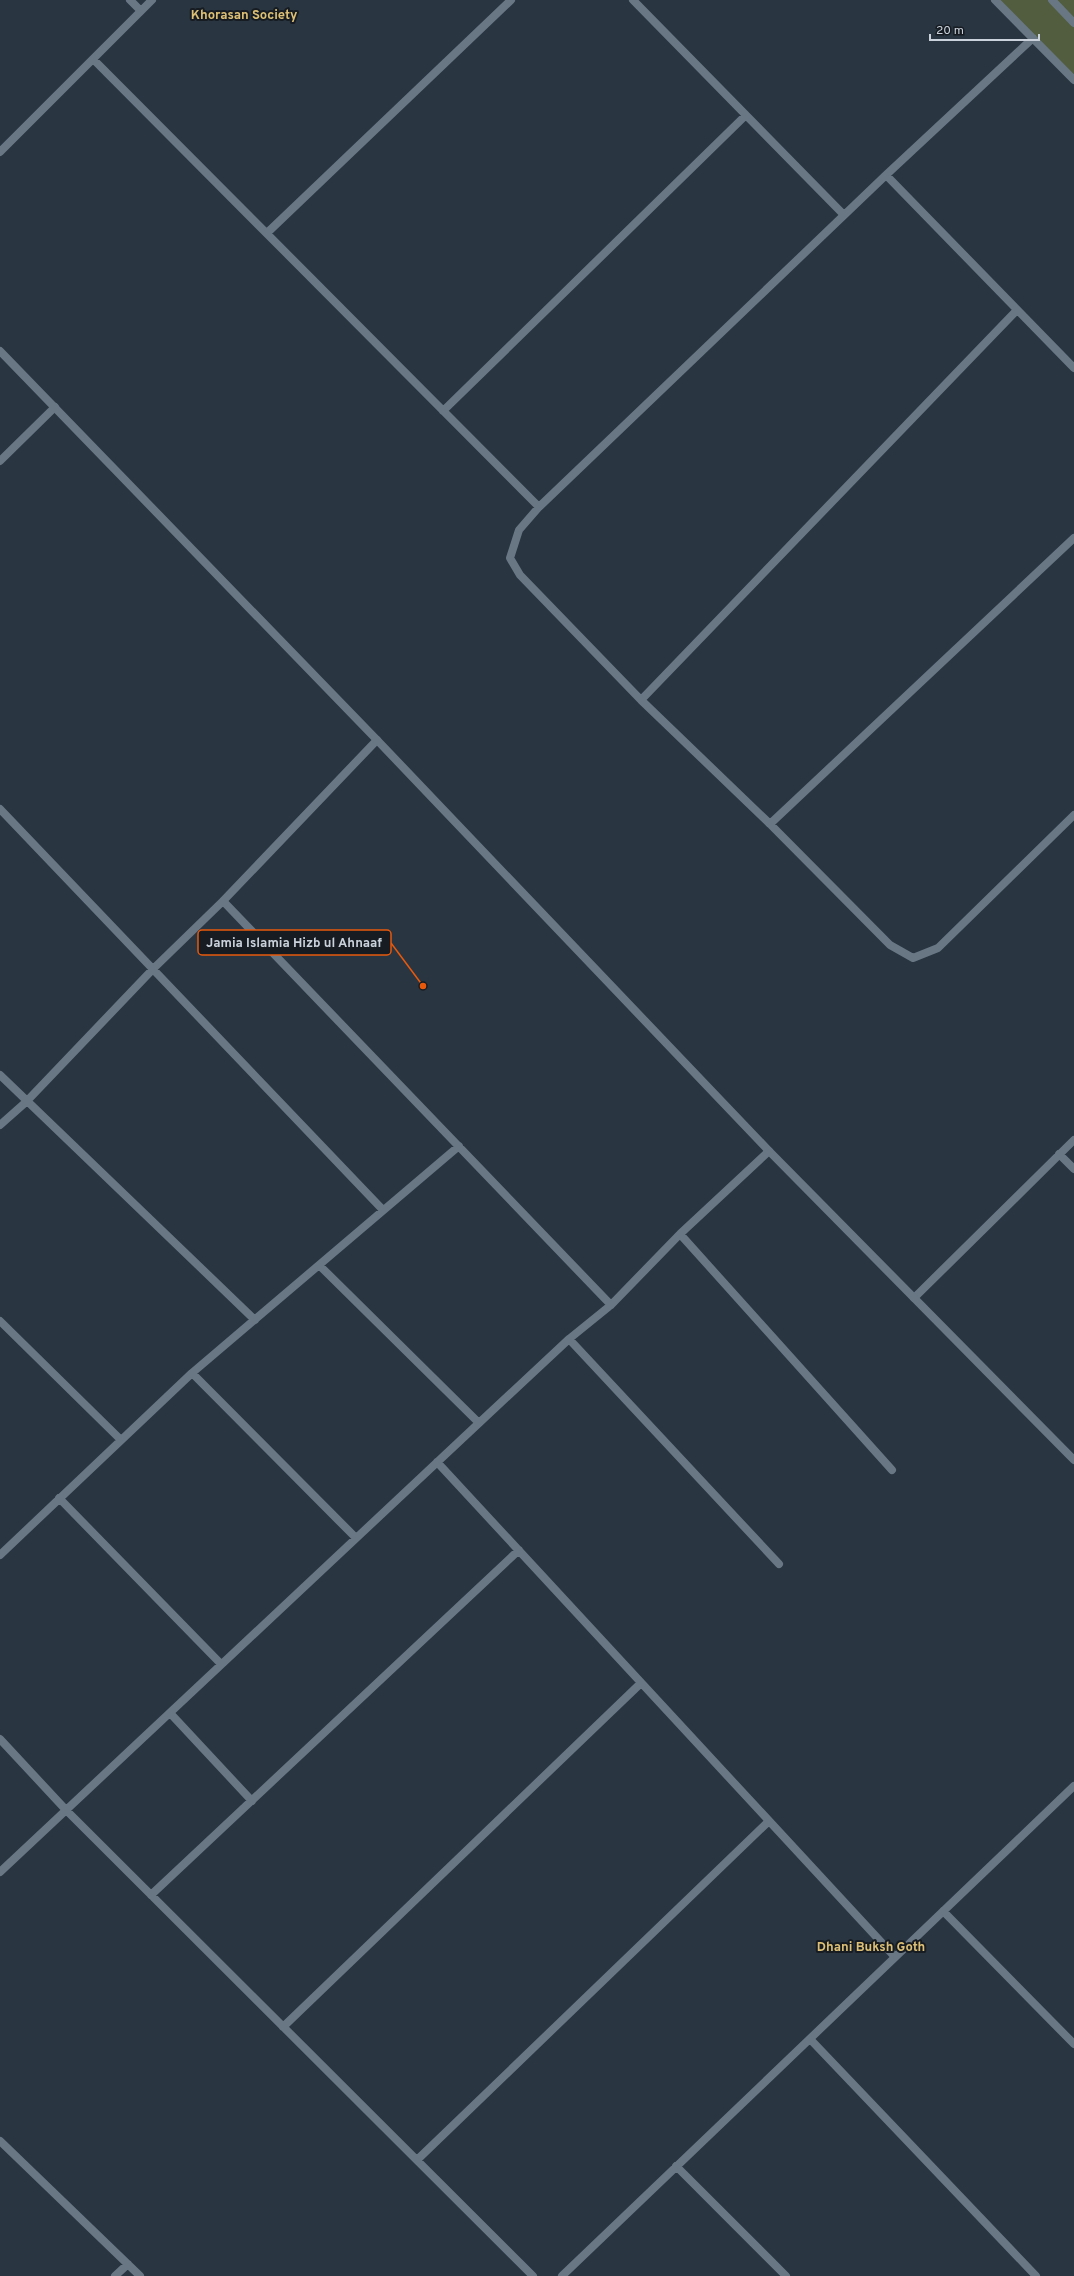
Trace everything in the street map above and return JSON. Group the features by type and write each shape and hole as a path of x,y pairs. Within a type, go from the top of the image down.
{"street":[{"path":"130,0 141,11"},
{"path":"0,152 152,0"},
{"path":"267,233 511,0"},
{"path":"633,0 844,216"},
{"path":"995,0 1074,80"},
{"path":"1052,0 1074,23"},
{"path":"1033,38 886,175 539,507 519,530 510,558 520,575 641,700 770,824 890,945 913,958 938,948 1074,815"},
{"path":"93,59 539,507"},
{"path":"443,411 746,115"},
{"path":"886,175 1074,368"},
{"path":"641,700 1017,310"},
{"path":"0,351 377,740 769,1151 1074,1460"},
{"path":"0,461 55,407"},
{"path":"770,824 1074,538"},
{"path":"0,1125 26,1102 153,969 223,901 377,740"},
{"path":"0,809 383,1210"},
{"path":"223,901 611,1305"},
{"path":"0,1075 26,1102 254,1320"},
{"path":"914,1298 1074,1140"},
{"path":"0,1555 120,1439 192,1373 459,1146"},
{"path":"0,1872 569,1339 611,1305 680,1234 769,1151"},
{"path":"1059,1154 1074,1169"},
{"path":"680,1234 892,1470"},
{"path":"319,1265 479,1423"},
{"path":"0,1321 120,1439"},
{"path":"569,1339 779,1564"},
{"path":"192,1373 356,1538"},
{"path":"437,1462 895,1957"},
{"path":"59,1498 221,1664"},
{"path":"152,1895 519,1550"},
{"path":"283,2026 641,1683"},
{"path":"170,1713 252,1801"},
{"path":"0,1739 66,1810 533,2276"},
{"path":"562,2276 1074,1786"},
{"path":"417,2160 769,1820"},
{"path":"943,1911 1074,2044"},
{"path":"810,2039 1036,2276"},
{"path":"0,2141 140,2276"},
{"path":"676,2166 786,2276"},
{"path":"115,2276 128,2264"}],"green space":[{"path":"999,0 1074,0 1074,77"}],"place":[{"name":"Jamia Islamia Hizb ul Ahnaaf","path":"423,986"}],"district":[{"name":"Khorasan Society","path":"244,14"},
{"name":"Dhani Buksh Goth","path":"871,1946"}]}
